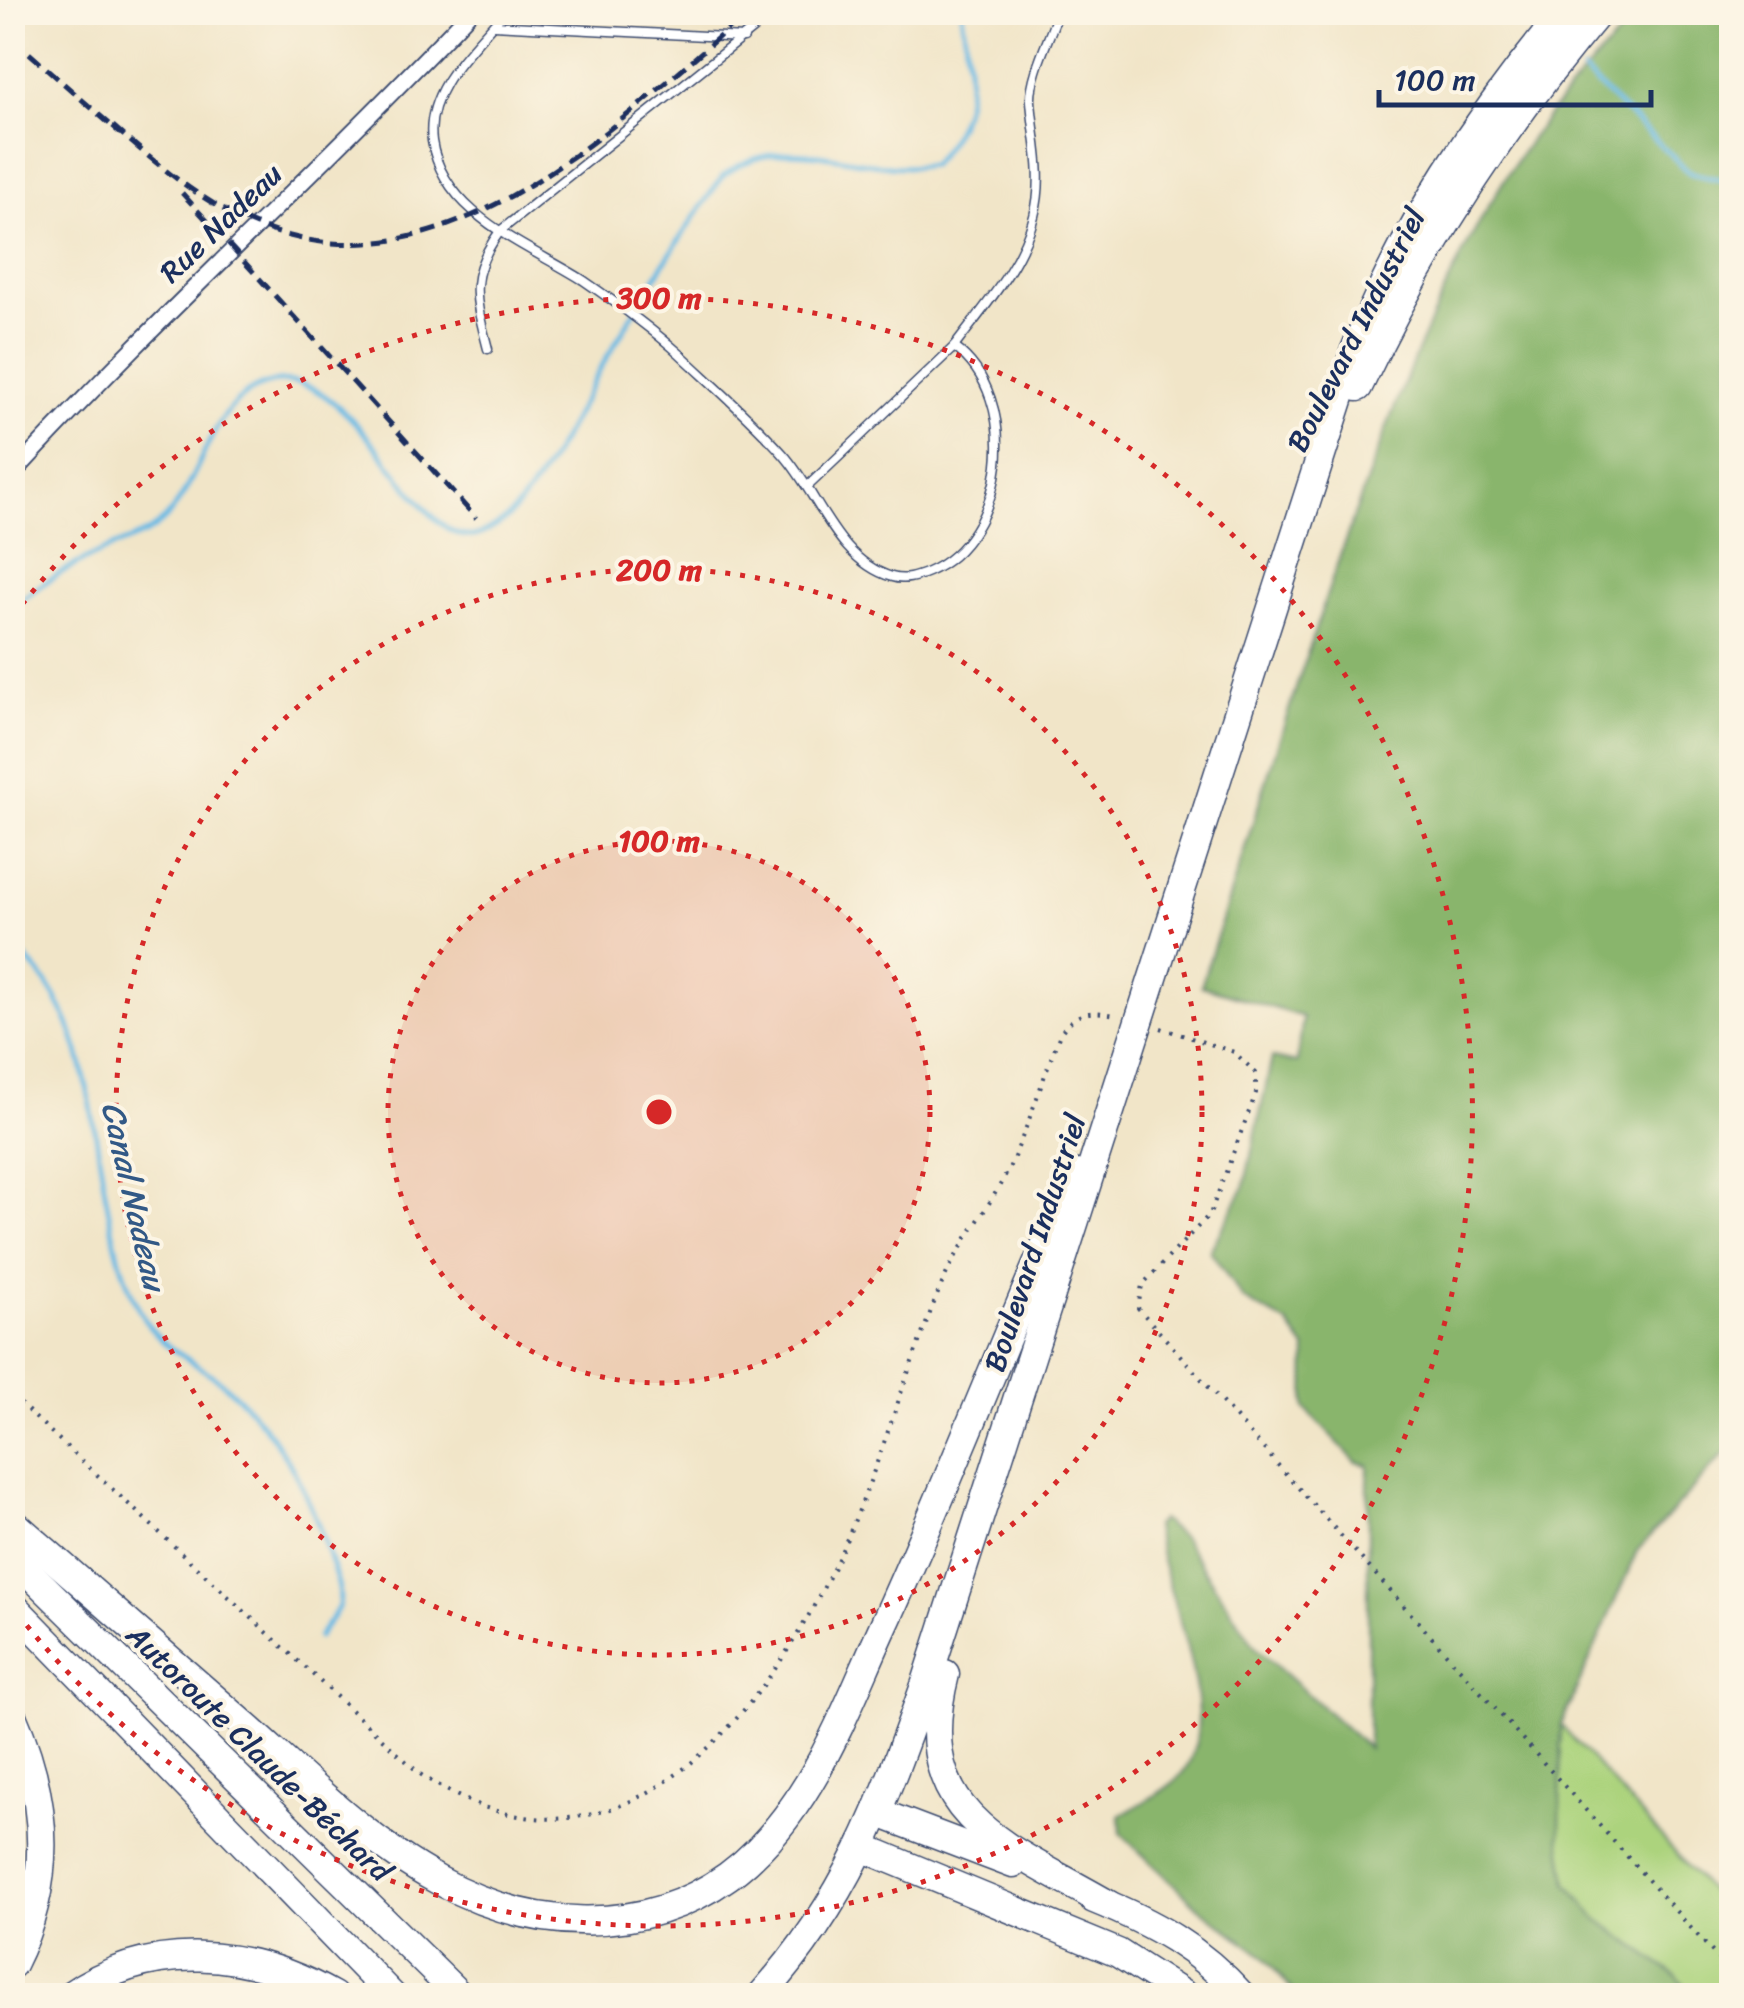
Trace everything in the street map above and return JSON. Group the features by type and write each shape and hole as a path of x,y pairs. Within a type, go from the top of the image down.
{"highway":[{"name":"Boulevard Industriel","path":"762,1996 815,1930 864,1848 879,1813 1133,1050 1354,350 1413,226 1484,114 1565,12"},
{"name":"Boulevard Industriel","path":"1314,484 1384,333 1431,246 1508,126 1599,12"},
{"path":"12,1522 318,1790 388,1848 436,1880 520,1914 564,1922 613,1920 683,1901 728,1877 769,1839 818,1765 920,1545 1058,1213 1133,1050"},
{"path":"1005,1440 940,1694 935,1731 939,1766 960,1808 984,1830 1109,1905"},
{"name":"Autoroute Claude-Béchard","path":"12,1556 460,1996"},
{"path":"12,1605 392,1996"},
{"path":"12,1716 38,1794 43,1837 38,1900 12,1964"},
{"path":"257,1797 485,1996"},
{"path":"879,1813 1109,1905 1188,1944 1242,1996"},
{"path":"864,1848 1118,1953 1185,1996"},
{"path":"69,1996 126,1967 188,1955 262,1964 333,1996"}],"street":[{"name":"Rue Nadeau","path":"12,475 255,224 366,122 470,12"}],"lane":[{"path":"504,12 435,101 432,140 440,167 458,194 500,231 620,308 676,351 782,453 808,486 834,532 866,565 894,578 914,578 948,564 974,533 1000,457 994,408 968,356 954,347"},
{"path":"488,349 475,286 478,266 500,231 774,12"},
{"path":"808,486 954,347 1020,254 1034,218 1040,180 1039,135 1030,98 1058,12"},
{"path":"494,24 744,38"}],"green space":[{"path":"1640,13 1731,13 1732,1445 1637,1551 1561,1725 1560,1838 1567,1883 1596,1918 1675,1975 1694,1995 1296,1995 1263,1956 1199,1908 1121,1834 1120,1816 1177,1779 1195,1748 1195,1686 1160,1553 1155,1526 1161,1520 1183,1538 1256,1648 1368,1748 1368,1465 1356,1462 1305,1408 1306,1349 1288,1324 1243,1299 1210,1251 1244,1188 1272,1058 1297,1063 1303,1017 1201,986 1329,587 1384,434 1444,292 1518,158 1576,82"},
{"path":"1561,1725 1731,1915 1731,1995 1480,1996"}],"waterway":[{"name":"Canal Nadeau","path":"12,609 57,575 161,523 187,488 231,408 242,397 279,381 313,389 344,412 428,511 453,532 478,535 495,526 510,515 539,478 636,309 723,176 748,161 773,154 799,153 904,167 931,165 957,128 968,94 962,12"},
{"path":"1508,12 1514,18"},
{"path":"1583,71 1690,173 1732,182"},
{"name":"Canal Nadeau","path":"12,947 45,981 68,1023 83,1071 112,1228 125,1277 145,1320 162,1340 245,1404 276,1442 311,1506 340,1592 337,1609 318,1637"}],"railway":[{"path":"113,126 187,186 236,216 309,240 380,242 448,225 514,194 637,107 748,12"},
{"path":"12,38 121,134"},
{"path":"182,193 476,518"}]}
